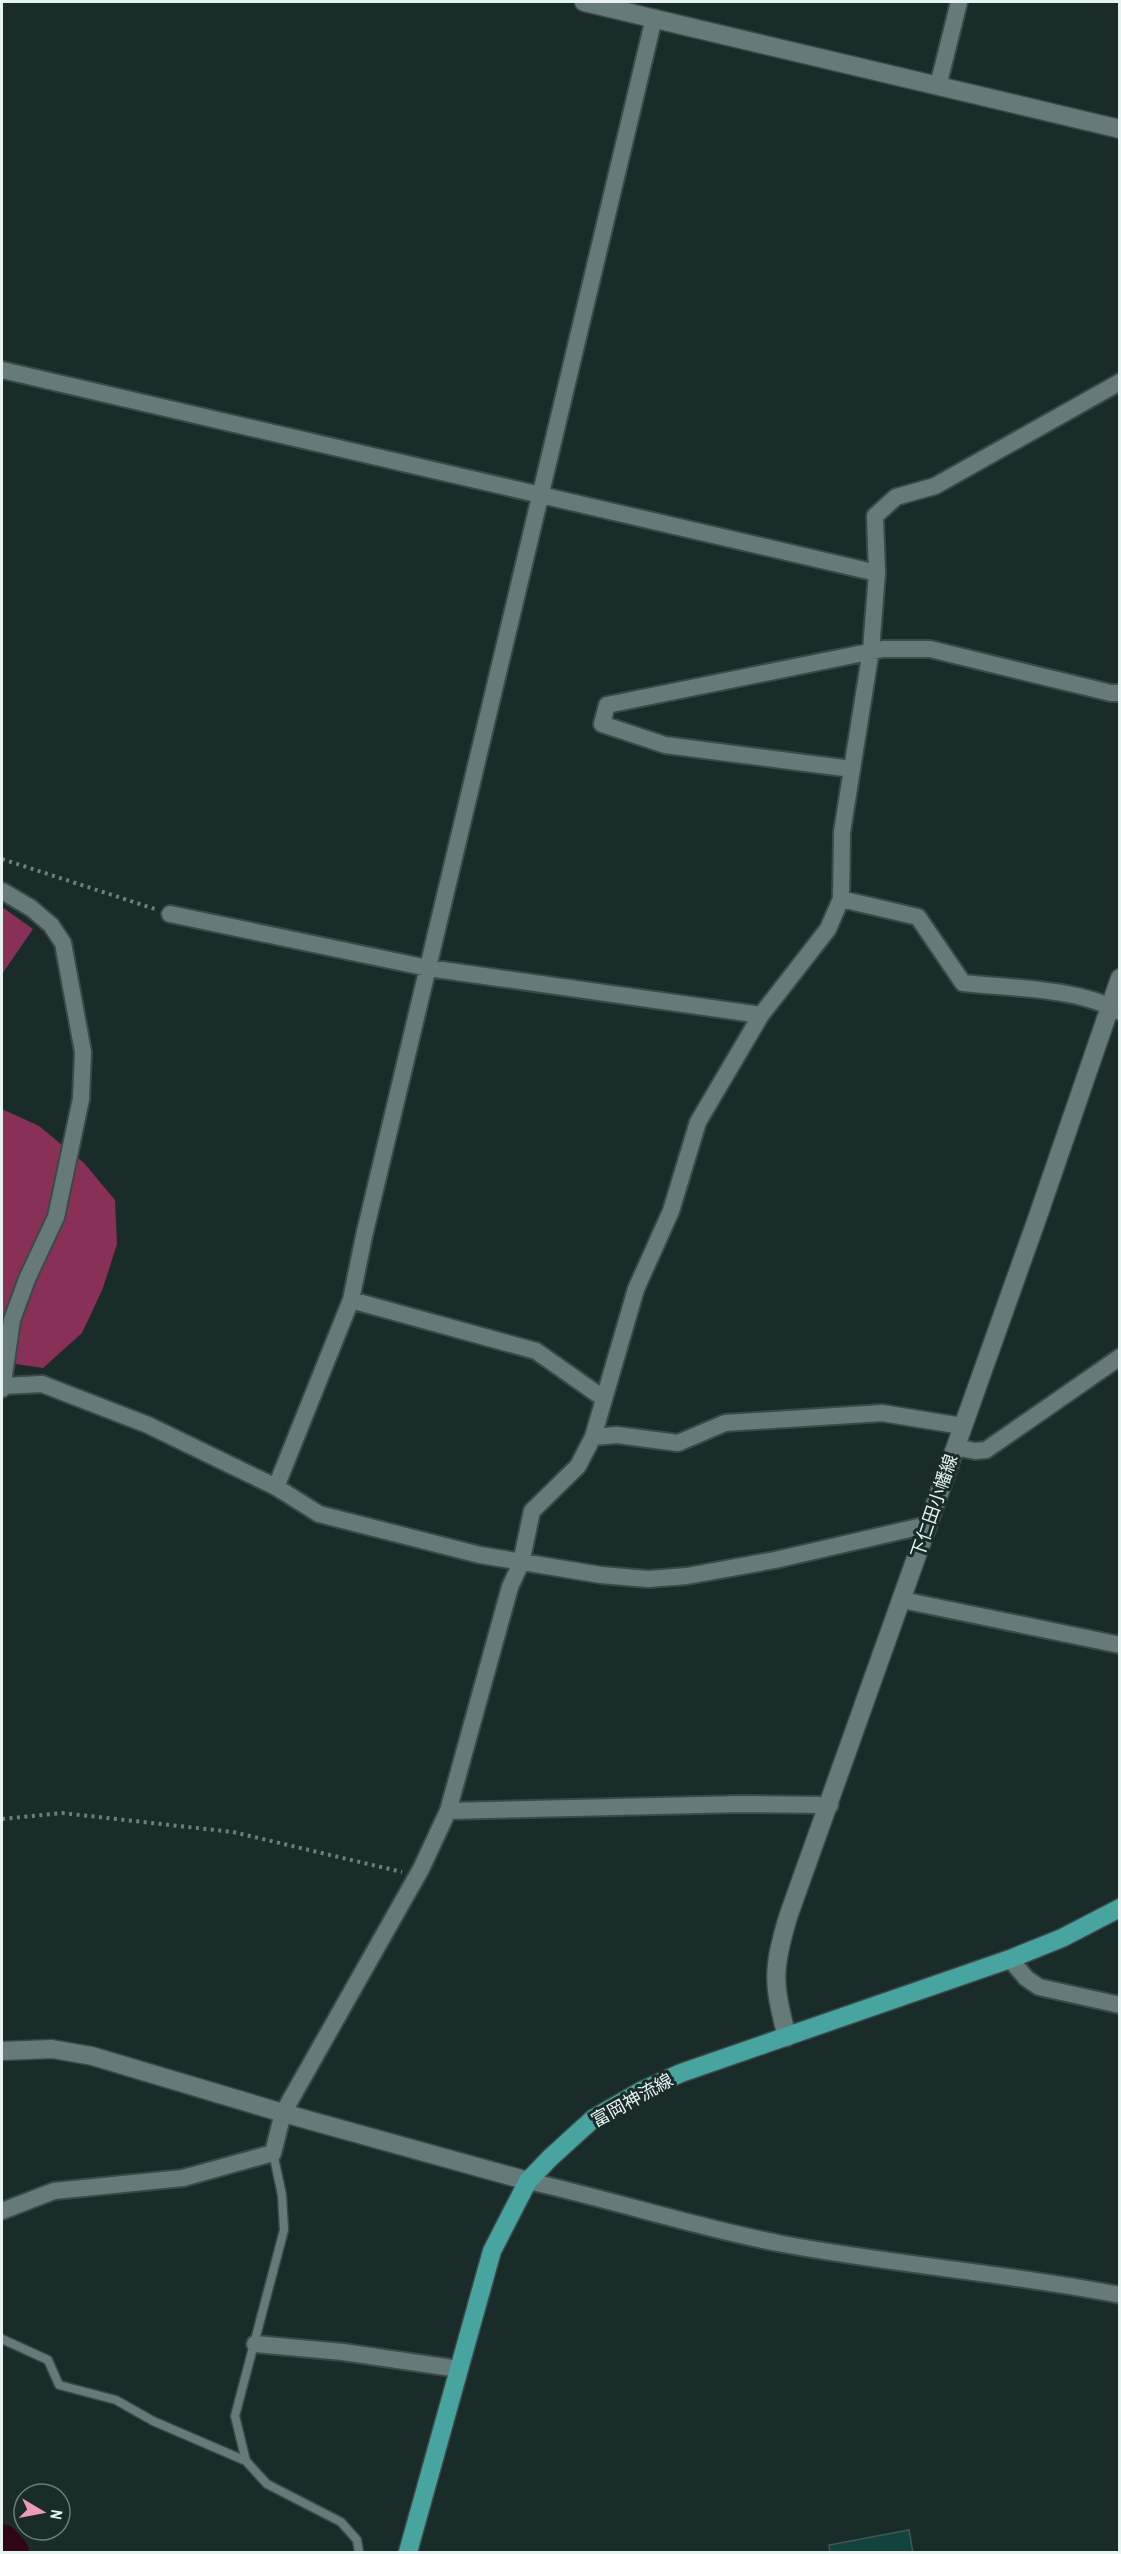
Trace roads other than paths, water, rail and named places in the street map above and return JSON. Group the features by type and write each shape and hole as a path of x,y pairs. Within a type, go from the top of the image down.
{"main road":[{"path":"584,2 1119,129"},
{"name":"下仁田小幡線","path":"787,2037 775,1987 777,1953 962,1426 1114,1009 1119,978"},
{"name":"富岡神流線","path":"408,2553 492,2251 528,2181 575,2134 594,2118 618,2103 681,2073 1010,1959 1062,1938 1119,1908"},
{"path":"2,2051 52,2049 92,2056 283,2113 528,2181"}],"street":[{"path":"938,86 958,2"},
{"path":"276,1487 351,1300 654,18"},
{"path":"2,370 877,573"},
{"path":"2,2211 54,2191 183,2178 273,2153 283,2113 418,1875 448,1811 510,1587 521,1563 532,1511 578,1466 593,1437 636,1289 671,1210 698,1122 761,1014 828,929 841,899 842,832 871,650 877,573 875,516 896,497 935,486 1119,382"},
{"path":"852,769 665,745 602,724 607,705 871,650 930,649 1111,693 1119,693"},
{"path":"2,891 31,908 44,919 63,942 83,1052 81,1099 56,1217 27,1279 12,1320 2,1388 42,1384 148,1425 276,1487 319,1514 480,1555 521,1563 648,1579 687,1576 775,1560 927,1525"},
{"path":"841,899 918,917 963,983 1073,995 1114,1009"},
{"path":"170,914 428,968 761,1014"},
{"path":"351,1300 536,1352 603,1398"},
{"path":"955,1447 975,1451 986,1450 1119,1357"},
{"path":"593,1437 616,1435 678,1443 725,1423 788,1421 882,1413 962,1426"},
{"path":"902,1600 1119,1645"},
{"path":"448,1811 742,1804 830,1805"},
{"path":"1010,1959 1026,1978 1039,1987 1119,2005"},
{"path":"528,2181 664,2218 783,2244 950,2270 1069,2285 1119,2295"},
{"path":"255,2344 343,2352 459,2369"}],"lane":[{"path":"246,2461 235,2416 284,2230 282,2195 273,2153"},
{"path":"2,2339 48,2361 60,2385 116,2400 153,2421 246,2461 267,2484 341,2522 357,2540 359,2553"}],"waterway":[{"path":"2,2541 12,2552"}]}
